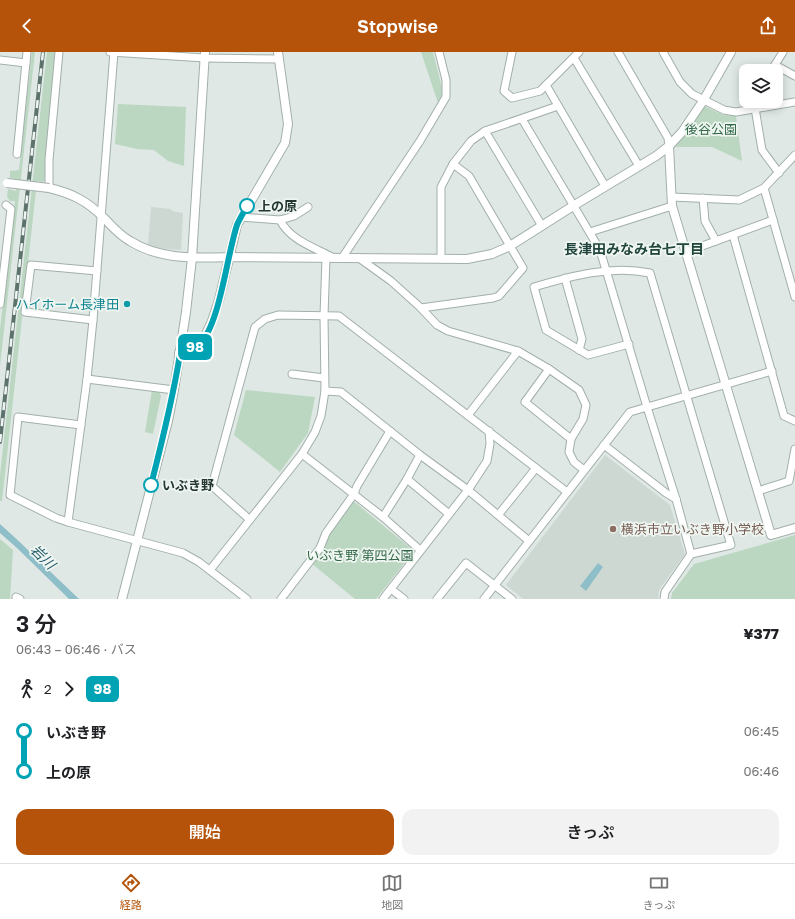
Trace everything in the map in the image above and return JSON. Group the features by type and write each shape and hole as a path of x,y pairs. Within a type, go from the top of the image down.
{"street":[{"path":"17,154 27,52"},
{"path":"49,188 49,160 59,52"},
{"path":"109,52 279,56 288,124 285,143 241,217 229,257 219,300 206,334 200,344 180,354"},
{"path":"68,522 87,380 93,320 114,52"},
{"path":"210,570 302,454 315,432 321,416 325,391 324,315 334,258 408,159 446,97 446,80 439,52"},
{"path":"512,52 504,91 512,98 540,91 579,52"},
{"path":"618,52 668,138 672,201 686,252 686,264 727,384 771,535 795,528"},
{"path":"3,183 49,188 66,192 79,198 101,215 120,235 144,249 167,255 192,258 467,259 492,254 510,246 656,156 669,146 682,132 703,101 731,52"},
{"path":"775,64 782,52"},
{"path":"666,53 680,82 692,94 703,101 724,110 736,112 746,108"},
{"path":"122,599 168,421 180,354 192,258 205,55"},
{"path":"574,58 640,166"},
{"path":"0,60 26,63"},
{"path":"783,72 795,76"},
{"path":"546,85 606,186"},
{"path":"783,103 795,102"},
{"path":"441,259 441,187 453,164 471,141 485,131 558,106"},
{"path":"757,108 762,150 779,172"},
{"path":"522,119 600,250 676,499 691,554"},
{"path":"485,131 542,226"},
{"path":"590,232 672,201 703,198 739,200 764,188 795,155"},
{"path":"421,308 499,296 523,268 469,176 453,164"},
{"path":"764,188 795,297"},
{"path":"703,198 705,221 716,241"},
{"path":"0,304 3,248 11,209 6,205"},
{"path":"241,217 280,220 294,216 308,207"},
{"path":"280,220 284,228 291,234 334,258"},
{"path":"686,252 773,220"},
{"path":"733,235 784,416 795,421"},
{"path":"359,258 391,281 421,308 437,325 448,331 518,351 549,369 580,390 586,405 583,419 571,438 569,452 574,462 584,470"},
{"path":"93,320 25,312 31,265 97,271"},
{"path":"629,344 588,355 579,350 546,330 534,287 565,278 607,270 652,273 686,396 731,545 691,554 665,592 664,599"},
{"path":"565,278 582,339 579,350"},
{"path":"249,519 212,486 255,326 265,319 278,315 339,316 567,492"},
{"path":"468,415 518,351"},
{"path":"549,369 524,402 571,438"},
{"path":"484,599 630,412 772,371"},
{"path":"292,374 324,378"},
{"path":"87,380 174,390"},
{"path":"325,391 340,392 420,455 468,490 529,541"},
{"path":"81,425 18,417 10,495 56,518 183,553 199,562 247,599"},
{"path":"281,599 320,548 326,533 354,494 357,486 390,431"},
{"path":"383,599 468,490 487,461 490,444 489,431"},
{"path":"604,445 666,493 676,499"},
{"path":"758,491 788,481 795,449"},
{"path":"302,454 383,517 420,550"},
{"path":"383,517 420,455"},
{"path":"498,514 536,468"},
{"path":"407,479 449,514"},
{"path":"437,599 466,563 512,599"},
{"path":"391,589 404,599"},
{"path":"16,599 16,597 20,599"}],"shaded area":[{"path":"151,207 171,209 172,211 183,213 181,250 150,248 148,245"},
{"name":"横浜市立いぶき野小学校","path":"605,455 670,505 685,554 659,590 658,599 523,599 506,585"}],"green space":[{"path":"32,52 35,52 0,366 0,329 15,201 10,201 7,197 8,189 16,191 18,179 10,178 10,171 19,170"},
{"path":"47,52 55,52 46,179 43,182 37,181 2,501 0,501 0,475"},
{"path":"421,52 433,52 443,92 438,103"},
{"path":"118,104 186,107 184,166 168,161 154,150 137,149 115,144"},
{"name":"後谷公園","path":"704,106 723,115 736,116 742,161 712,147 673,147"},
{"path":"152,390 159,391 161,396 153,434 145,432"},
{"path":"246,390 315,397 308,433 280,472 234,435"},
{"name":"いぶき野 第四公園","path":"352,500 414,551 376,599 355,599 311,563 328,533"},
{"path":"795,535 795,599 671,599 672,593 694,564"},
{"path":"0,539 13,550 10,599 0,599"}],"water":[{"path":"0,524 79,599 69,599 0,533"},
{"path":"598,563 603,567 586,591 580,586"}],"railway":[{"path":"0,442 43,52"}],"bus line":[{"name":"98","path":"151,485 168,421 180,354 200,344 212,321 219,300 237,225 247,206"}],"place":[{"name":"上の原","path":"247,206"},
{"name":"ハイホーム長津田","path":"127,304"},
{"name":"いぶき野","path":"151,485"},
{"name":"横浜市立いぶき野小学校","path":"613,529"}],"district":[{"name":"長津田みなみ台七丁目","path":"634,249"}],"water label":[{"name":"岩川","path":"43,557"}]}
